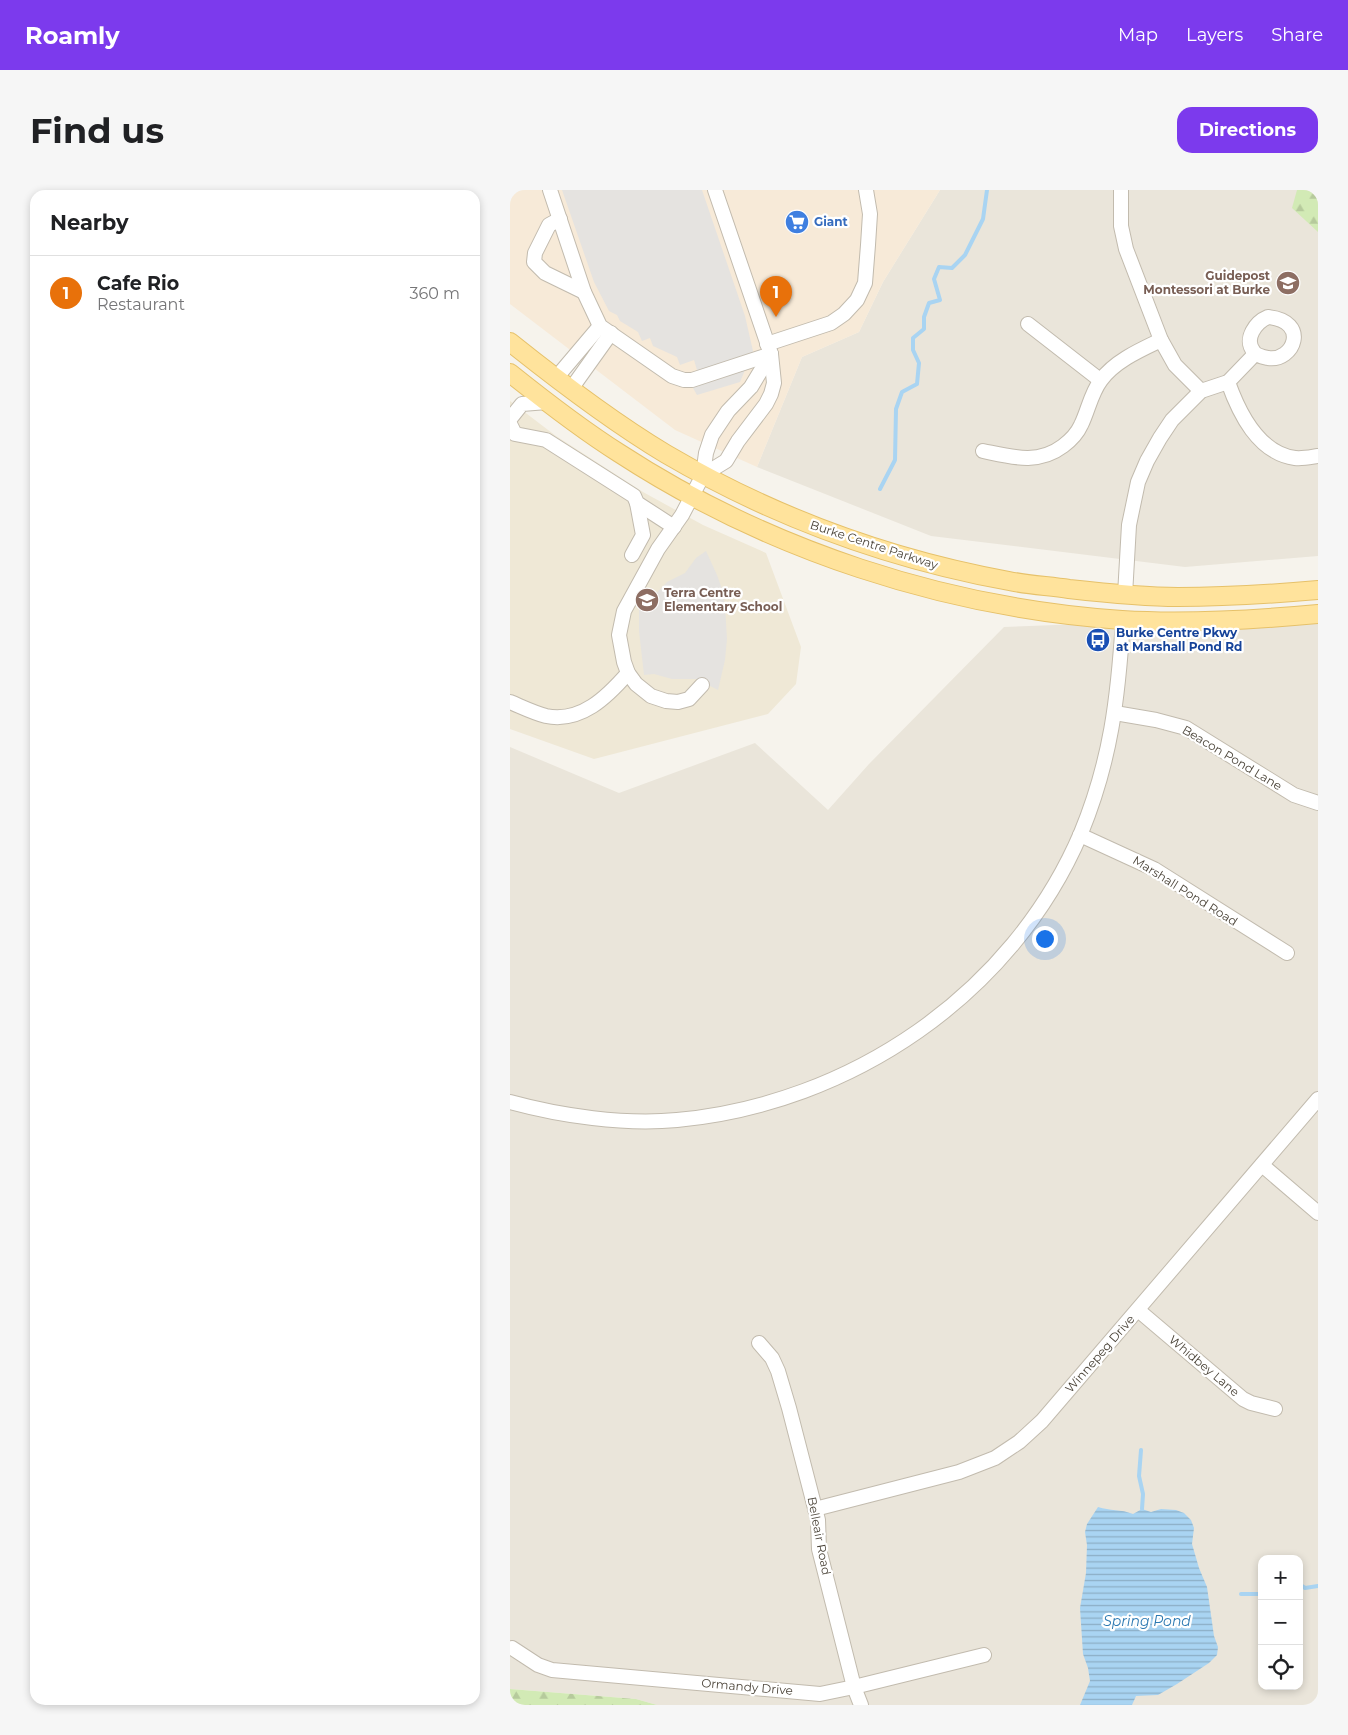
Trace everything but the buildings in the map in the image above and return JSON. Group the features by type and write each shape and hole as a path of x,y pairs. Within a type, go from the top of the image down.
{"main road":[{"name":"Burke Centre Parkway","path":"510,342 625,428 703,475 806,524 918,561 1010,582 1125,594 1178,597 1250,595 1318,590"},
{"name":"Burke Centre Parkway","path":"510,373 620,454 691,496 808,550 857,568 918,586 990,602 1058,613 1123,620 1184,621 1276,618 1318,614"},
{"path":"1123,620 1125,594"}],"street":[{"path":"550,190 584,292 605,329 672,376 684,380 692,380 769,349 831,323 844,314 857,300 864,283 870,214 866,190"},
{"path":"703,475 726,461 738,441 766,404 774,382 769,349 715,190"},
{"path":"1121,190 1121,226 1126,250 1161,340 1175,365 1201,391"},
{"path":"560,219 549,225 535,253 534,262 545,274 584,292"},
{"path":"1028,324 1100,380"},
{"path":"556,378 605,329"},
{"path":"571,389 605,329"},
{"path":"983,451 1026,459 1046,456 1057,451 1077,432 1100,380 1132,354 1161,340"},
{"path":"702,685 689,699 678,702 666,701 651,696 636,684 628,674 619,635 624,610 703,475 706,453 712,435 728,412 751,387 769,349"},
{"path":"1125,594 1129,525 1138,482 1147,462 1172,420 1201,391 1228,382 1255,354"},
{"path":"1228,382 1238,409 1263,442 1274,451 1296,459 1318,456"},
{"path":"510,419 522,404 547,402"},
{"path":"510,424 515,434 546,440 634,496 643,535 632,555"},
{"path":"637,503 674,527"},
{"path":"510,1102 592,1118 676,1120 735,1111 775,1101 818,1087 845,1075 908,1040 940,1016 982,978 1014,944 1045,900 1080,835 1101,777 1110,744 1119,682 1123,620"},
{"path":"510,702 547,716 579,714 599,702 628,674"},
{"name":"Beacon Pond Lane","path":"1115,713 1156,720 1186,728 1294,796 1318,803"},
{"name":"Marshall Pond Road","path":"1080,835 1154,869 1287,953"},
{"name":"Winnepeg Drive","path":"815,1509 959,1472 995,1458 1019,1442 1042,1421 1318,1100"},
{"path":"1262,1165 1318,1213"},
{"name":"Whidbey Lane","path":"1138,1310 1243,1399 1275,1409"},
{"name":"Belleair Road","path":"759,1343 772,1358 778,1370 815,1509 820,1534 820,1549 854,1687 861,1705"},
{"name":"Ormandy Drive","path":"512,1648 538,1665 552,1670 820,1694 984,1655"}],"shaded area":[{"path":"510,190 940,190 883,282 859,332 802,357 757,467 675,430 510,304"},
{"path":"562,190 702,190 745,316 753,351 740,382 697,395 693,388 697,370 694,360 680,365 677,357 653,346 650,338 642,341 638,332 620,321 617,315 609,311 594,282"},
{"path":"940,190 1318,190 1318,556 1185,567 931,536 757,467 802,357 859,332 883,282"},
{"name":"Terra Centre Elementary School","path":"510,401 556,436 643,492 703,525 766,553 801,647 796,684 768,714 594,759 510,729"},
{"path":"706,551 722,589 725,606 727,639 725,660 718,690 696,679 672,679 654,674 644,675 639,631 639,599 650,600 667,582 685,573 696,558"},
{"path":"1318,615 1318,1705 657,1705 636,1699 510,1689 510,747 619,793 755,743 828,810 869,764 1004,627"}],"green space":[{"path":"1297,190 1318,190 1318,232 1292,208"},
{"path":"510,1689 636,1699 657,1705 510,1705"}],"water":[{"name":"Spring Pond","path":"1098,1507 1133,1514 1142,1509 1151,1512 1161,1509 1176,1510 1184,1513 1191,1520 1194,1528 1192,1544 1207,1587 1214,1636 1218,1647 1217,1655 1209,1663 1158,1695 1136,1696 1132,1705 1080,1705 1090,1681 1083,1654 1080,1608 1086,1573 1087,1545 1085,1532 1087,1524"}],"waterway":[{"path":"880,489 895,460 896,409 902,392 917,384 919,363 913,350 913,338 924,329 924,317 929,303 940,300 934,279 939,267 952,268 965,255 983,219 987,190"},
{"path":"1141,1450 1139,1476 1143,1494 1142,1509"},
{"path":"1303,1587 1318,1586"},
{"path":"1241,1594 1258,1594"}],"place":[{"name":"Giant","path":"797,222"},
{"name":"Guidepost Montessori at Burke","path":"1288,283"},
{"name":"Cafe Rio","path":"776,317"},
{"name":"Terra Centre Elementary School","path":"647,600"},
{"name":"Burke Centre Pkwy at Marshall Pond Rd","path":"1098,640"}]}
